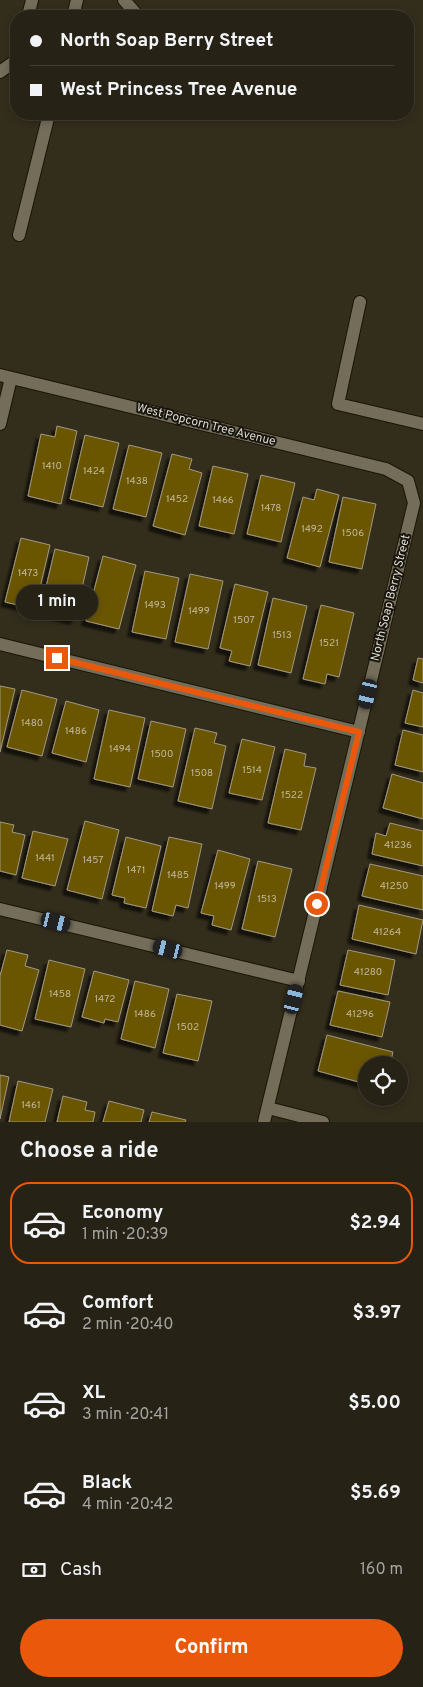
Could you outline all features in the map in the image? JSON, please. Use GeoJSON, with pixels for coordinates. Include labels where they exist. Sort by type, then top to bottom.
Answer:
{"type":"FeatureCollection","features":[{"type":"Feature","properties":{"kind":"street"},"geometry":{"type":"LineString","coordinates":[[124,0],[133,10]]}},
{"type":"Feature","properties":{"kind":"street"},"geometry":{"type":"LineString","coordinates":[[19,235],[48,120]]}},
{"type":"Feature","properties":{"kind":"street"},"geometry":{"type":"LineString","coordinates":[[360,302],[338,404],[423,424]]}},
{"type":"Feature","properties":{"kind":"street"},"geometry":{"type":"LineString","coordinates":[[0,424],[6,376]]}},
{"type":"Feature","properties":{"kind":"street","name":"West Popcorn Tree Avenue"},"geometry":{"type":"LineString","coordinates":[[6,376],[386,469],[408,482]]}},
{"type":"Feature","properties":{"kind":"street","name":"North Soap Berry Street"},"geometry":{"type":"LineString","coordinates":[[264,1122],[414,503],[408,482]]}},
{"type":"Feature","properties":{"kind":"street"},"geometry":{"type":"LineString","coordinates":[[0,644],[359,732]]}},
{"type":"Feature","properties":{"kind":"street"},"geometry":{"type":"LineString","coordinates":[[0,909],[298,981]]}},
{"type":"Feature","properties":{"kind":"street"},"geometry":{"type":"LineString","coordinates":[[268,1108],[323,1122]]}},
{"type":"Feature","properties":{"kind":"building"},"geometry":{"type":"Polygon","coordinates":[[[57,426],[77,431],[61,504],[28,496],[41,434],[55,437],[57,426]]]}},
{"type":"Feature","properties":{"kind":"building"},"geometry":{"type":"Polygon","coordinates":[[[85,435],[119,443],[103,507],[70,499],[85,435]]]}},
{"type":"Feature","properties":{"kind":"building"},"geometry":{"type":"Polygon","coordinates":[[[129,445],[162,453],[146,517],[113,509],[129,445]]]}},
{"type":"Feature","properties":{"kind":"building"},"geometry":{"type":"Polygon","coordinates":[[[172,454],[192,459],[189,469],[202,473],[185,535],[153,526],[172,454]]]}},
{"type":"Feature","properties":{"kind":"building"},"geometry":{"type":"Polygon","coordinates":[[[213,466],[248,474],[234,534],[199,526],[213,466]]]}},
{"type":"Feature","properties":{"kind":"building"},"geometry":{"type":"Polygon","coordinates":[[[261,475],[295,483],[281,542],[247,534],[261,475]]]}},
{"type":"Feature","properties":{"kind":"building"},"geometry":{"type":"Polygon","coordinates":[[[317,489],[339,495],[320,567],[287,558],[303,497],[314,500],[317,489]]]}},
{"type":"Feature","properties":{"kind":"building"},"geometry":{"type":"Polygon","coordinates":[[[343,497],[376,504],[362,569],[329,562],[343,497]]]}},
{"type":"Feature","properties":{"kind":"building"},"geometry":{"type":"Polygon","coordinates":[[[21,538],[50,545],[35,609],[5,602],[21,538]]]}},
{"type":"Feature","properties":{"kind":"building"},"geometry":{"type":"Polygon","coordinates":[[[55,549],[89,557],[75,620],[53,615],[54,612],[41,608],[55,549]]]}},
{"type":"Feature","properties":{"kind":"building"},"geometry":{"type":"Polygon","coordinates":[[[103,556],[136,565],[119,629],[86,621],[103,556]]]}},
{"type":"Feature","properties":{"kind":"building"},"geometry":{"type":"Polygon","coordinates":[[[145,571],[179,578],[166,639],[132,632],[145,571]]]}},
{"type":"Feature","properties":{"kind":"building"},"geometry":{"type":"Polygon","coordinates":[[[190,574],[223,581],[208,649],[175,642],[190,574]]]}},
{"type":"Feature","properties":{"kind":"building"},"geometry":{"type":"Polygon","coordinates":[[[235,584],[268,592],[250,666],[229,661],[232,651],[220,648],[235,584]]]}},
{"type":"Feature","properties":{"kind":"building"},"geometry":{"type":"Polygon","coordinates":[[[273,598],[307,606],[291,673],[258,665],[273,598]]]}},
{"type":"Feature","properties":{"kind":"building"},"geometry":{"type":"Polygon","coordinates":[[[321,605],[354,613],[339,677],[327,674],[325,684],[303,679],[321,605]]]}},
{"type":"Feature","properties":{"kind":"building"},"geometry":{"type":"Polygon","coordinates":[[[418,658],[423,659],[423,683],[413,680],[418,658]]]}},
{"type":"Feature","properties":{"kind":"building"},"geometry":{"type":"Polygon","coordinates":[[[0,686],[15,689],[0,752],[0,686]]]}},
{"type":"Feature","properties":{"kind":"building"},"geometry":{"type":"Polygon","coordinates":[[[22,690],[57,699],[42,756],[7,747],[22,690]]]}},
{"type":"Feature","properties":{"kind":"building"},"geometry":{"type":"Polygon","coordinates":[[[413,690],[423,693],[423,727],[405,723],[413,690]]]}},
{"type":"Feature","properties":{"kind":"building"},"geometry":{"type":"Polygon","coordinates":[[[66,701],[99,710],[86,762],[52,753],[66,701]]]}},
{"type":"Feature","properties":{"kind":"building"},"geometry":{"type":"Polygon","coordinates":[[[109,710],[145,718],[130,787],[94,779],[109,710]]]}},
{"type":"Feature","properties":{"kind":"building"},"geometry":{"type":"Polygon","coordinates":[[[151,721],[186,729],[173,787],[138,779],[151,721]]]}},
{"type":"Feature","properties":{"kind":"building"},"geometry":{"type":"Polygon","coordinates":[[[195,728],[217,733],[214,743],[226,746],[212,809],[178,801],[195,728]]]}},
{"type":"Feature","properties":{"kind":"building"},"geometry":{"type":"Polygon","coordinates":[[[403,730],[423,735],[423,772],[395,765],[403,730]]]}},
{"type":"Feature","properties":{"kind":"building"},"geometry":{"type":"Polygon","coordinates":[[[242,739],[275,747],[262,800],[229,793],[242,739]]]}},
{"type":"Feature","properties":{"kind":"building"},"geometry":{"type":"Polygon","coordinates":[[[285,749],[306,754],[304,766],[316,768],[301,830],[268,823],[285,749]]]}},
{"type":"Feature","properties":{"kind":"building"},"geometry":{"type":"Polygon","coordinates":[[[392,774],[423,783],[423,819],[383,808],[392,774]]]}},
{"type":"Feature","properties":{"kind":"building"},"geometry":{"type":"Polygon","coordinates":[[[85,821],[119,830],[102,899],[67,890],[85,821]]]}},
{"type":"Feature","properties":{"kind":"building"},"geometry":{"type":"Polygon","coordinates":[[[0,822],[14,825],[12,832],[25,835],[16,875],[0,871],[0,822]]]}},
{"type":"Feature","properties":{"kind":"building"},"geometry":{"type":"Polygon","coordinates":[[[390,823],[423,831],[423,866],[372,854],[376,833],[386,836],[390,823]]]}},
{"type":"Feature","properties":{"kind":"building"},"geometry":{"type":"Polygon","coordinates":[[[33,831],[68,839],[55,886],[22,878],[33,831]]]}},
{"type":"Feature","properties":{"kind":"building"},"geometry":{"type":"Polygon","coordinates":[[[126,837],[161,846],[146,908],[124,903],[125,898],[112,895],[126,837]]]}},
{"type":"Feature","properties":{"kind":"building"},"geometry":{"type":"Polygon","coordinates":[[[169,837],[202,844],[188,908],[176,905],[173,916],[152,911],[169,837]]]}},
{"type":"Feature","properties":{"kind":"building"},"geometry":{"type":"Polygon","coordinates":[[[218,850],[250,859],[231,930],[212,925],[214,916],[201,913],[218,850]]]}},
{"type":"Feature","properties":{"kind":"building"},"geometry":{"type":"Polygon","coordinates":[[[258,861],[292,869],[275,937],[242,929],[258,861]]]}},
{"type":"Feature","properties":{"kind":"building"},"geometry":{"type":"Polygon","coordinates":[[[370,864],[423,876],[423,910],[362,896],[370,864]]]}},
{"type":"Feature","properties":{"kind":"building"},"geometry":{"type":"Polygon","coordinates":[[[359,905],[423,920],[416,954],[352,939],[359,905]]]}},
{"type":"Feature","properties":{"kind":"building"},"geometry":{"type":"Polygon","coordinates":[[[7,950],[28,955],[25,966],[39,970],[22,1031],[0,1025],[0,976],[7,950]]]}},
{"type":"Feature","properties":{"kind":"building"},"geometry":{"type":"Polygon","coordinates":[[[348,950],[395,960],[388,995],[340,985],[348,950]]]}},
{"type":"Feature","properties":{"kind":"building"},"geometry":{"type":"Polygon","coordinates":[[[49,960],[85,969],[71,1027],[35,1019],[49,960]]]}},
{"type":"Feature","properties":{"kind":"building"},"geometry":{"type":"Polygon","coordinates":[[[94,971],[129,980],[118,1022],[105,1019],[104,1023],[82,1017],[94,971]]]}},
{"type":"Feature","properties":{"kind":"building"},"geometry":{"type":"Polygon","coordinates":[[[135,981],[169,989],[155,1048],[121,1039],[135,981]]]}},
{"type":"Feature","properties":{"kind":"building"},"geometry":{"type":"Polygon","coordinates":[[[338,991],[390,1002],[382,1037],[330,1025],[338,991]]]}},
{"type":"Feature","properties":{"kind":"building"},"geometry":{"type":"Polygon","coordinates":[[[177,994],[212,1001],[198,1061],[163,1053],[177,994]]]}},
{"type":"Feature","properties":{"kind":"building"},"geometry":{"type":"Polygon","coordinates":[[[327,1035],[393,1052],[392,1056],[358,1056],[358,1082],[318,1071],[327,1035]]]}},
{"type":"Feature","properties":{"kind":"building"},"geometry":{"type":"Polygon","coordinates":[[[0,1075],[9,1077],[0,1119],[0,1075]]]}},
{"type":"Feature","properties":{"kind":"building"},"geometry":{"type":"Polygon","coordinates":[[[18,1081],[53,1089],[45,1122],[9,1122],[18,1081]]]}},
{"type":"Feature","properties":{"kind":"building"},"geometry":{"type":"Polygon","coordinates":[[[63,1096],[87,1102],[85,1110],[95,1112],[93,1122],[57,1122],[63,1096]]]}},
{"type":"Feature","properties":{"kind":"building"},"geometry":{"type":"Polygon","coordinates":[[[109,1101],[144,1110],[141,1122],[103,1122],[109,1101]]]}},
{"type":"Feature","properties":{"kind":"building"},"geometry":{"type":"Polygon","coordinates":[[[152,1112],[186,1120],[185,1122],[149,1122],[152,1112]]]}},
{"type":"Feature","properties":{"kind":"route"},"geometry":{"type":"LineString","coordinates":[[57,658],[359,732],[317,904]]}}]}
